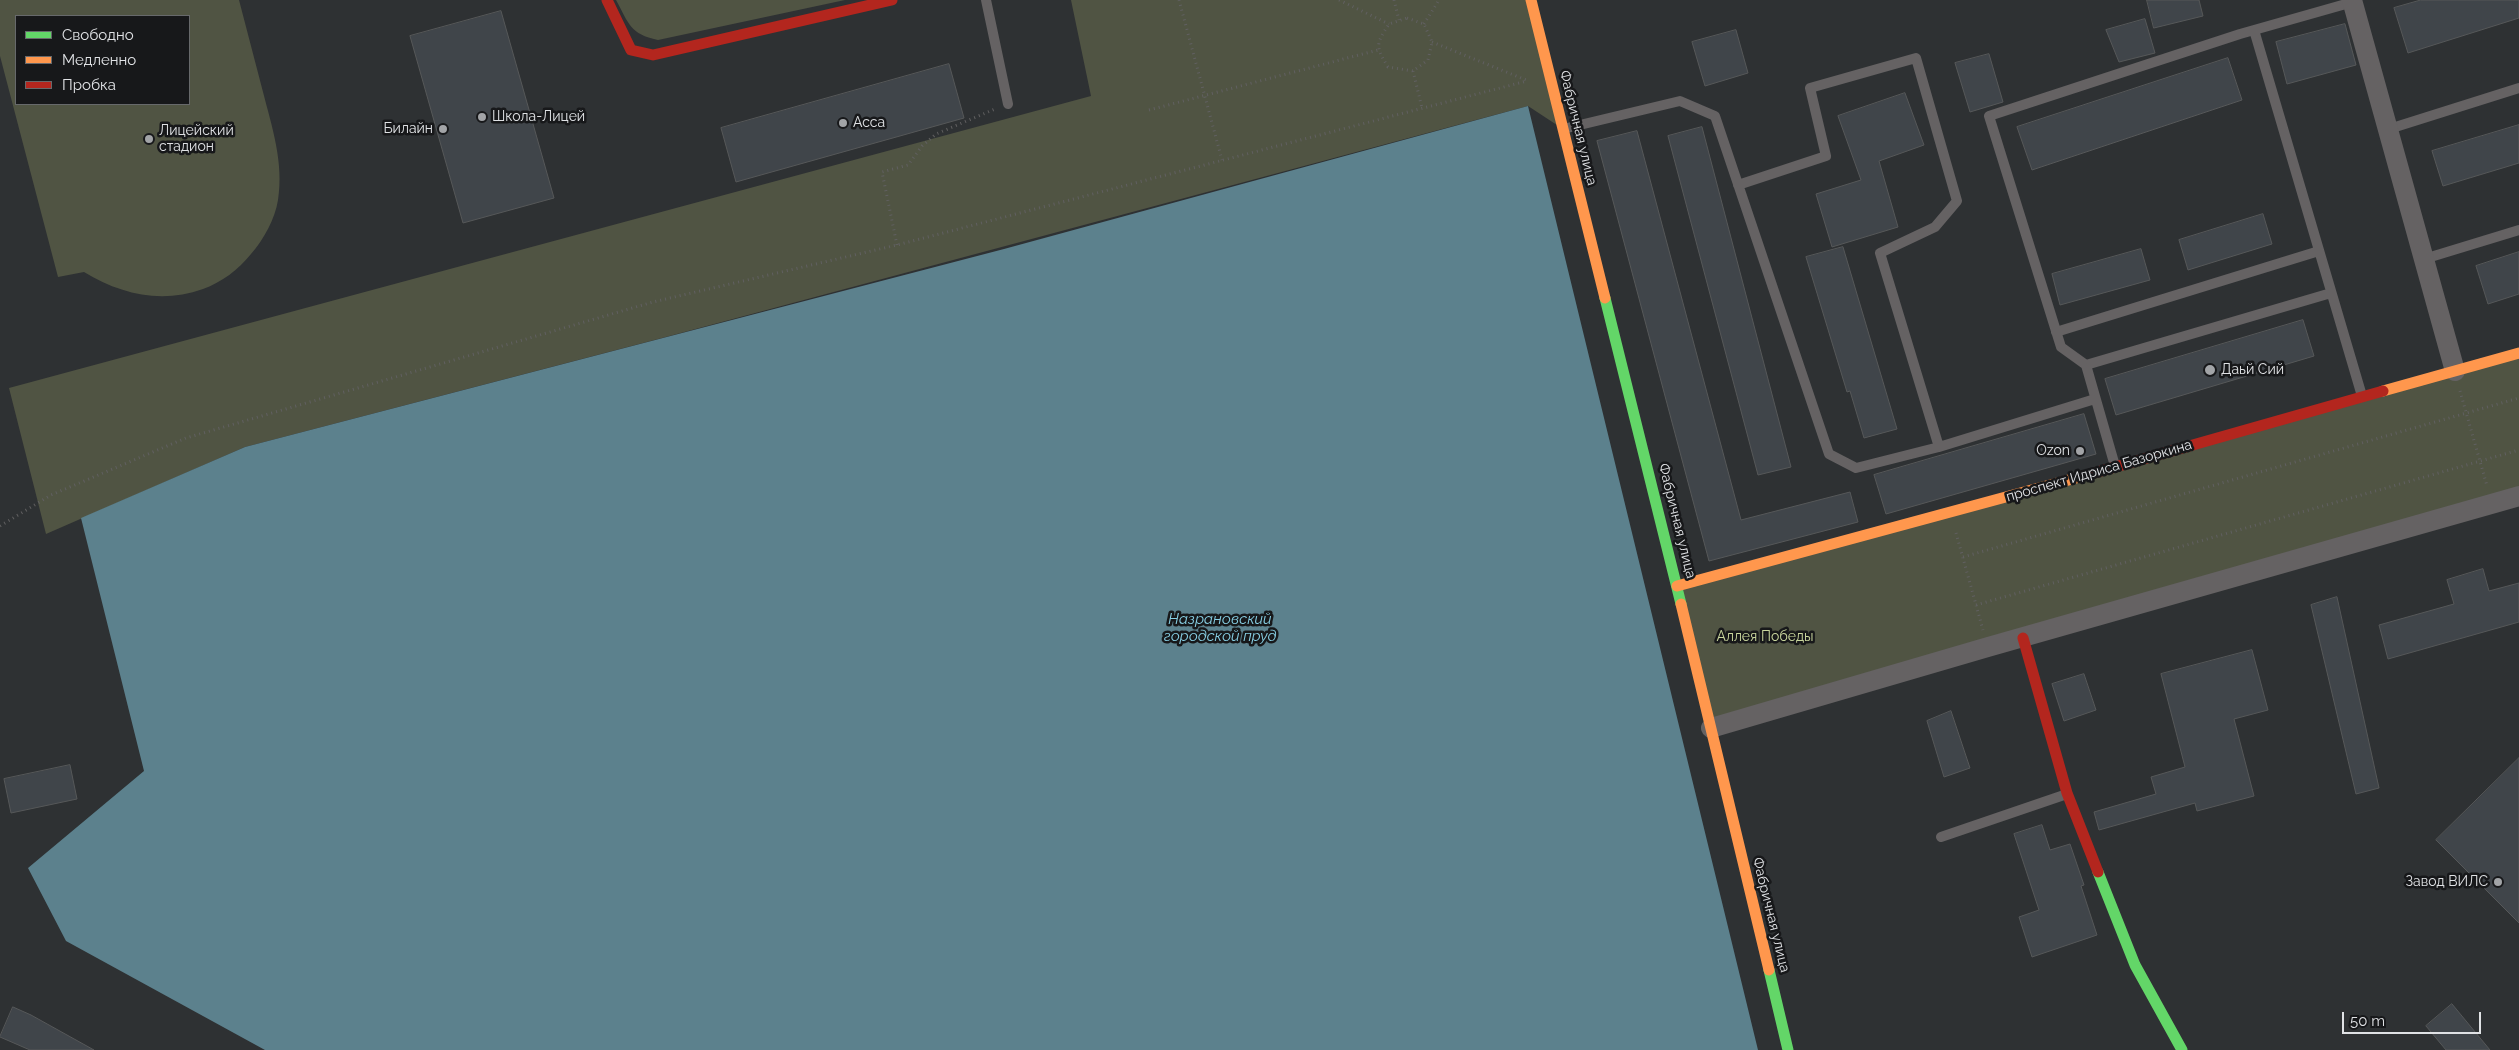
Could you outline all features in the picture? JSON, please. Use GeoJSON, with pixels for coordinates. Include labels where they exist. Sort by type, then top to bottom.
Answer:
{"type":"FeatureCollection","features":[{"type":"Feature","properties":{"kind":"street"},"geometry":{"type":"LineString","coordinates":[[608,0],[631,50],[653,55],[892,0]]}},
{"type":"Feature","properties":{"kind":"street","name":"Фабричная улица"},"geometry":{"type":"LineString","coordinates":[[1531,0],[1550,82],[1678,586],[1788,1050]]}},
{"type":"Feature","properties":{"kind":"street"},"geometry":{"type":"LineString","coordinates":[[2353,1],[2455,371]]}},
{"type":"Feature","properties":{"kind":"street","name":"проспект Идриса Базоркина"},"geometry":{"type":"LineString","coordinates":[[1678,586],[1950,513],[2519,353]]}},
{"type":"Feature","properties":{"kind":"street"},"geometry":{"type":"LineString","coordinates":[[1711,728],[2519,496]]}},
{"type":"Feature","properties":{"kind":"street"},"geometry":{"type":"LineString","coordinates":[[2023,638],[2068,793],[2135,965],[2182,1050]]}},
{"type":"Feature","properties":{"kind":"lane"},"geometry":{"type":"LineString","coordinates":[[986,0],[1008,104]]}},
{"type":"Feature","properties":{"kind":"lane"},"geometry":{"type":"LineString","coordinates":[[2115,467],[2086,364],[2061,347],[1989,116],[2254,30],[2353,1]]}},
{"type":"Feature","properties":{"kind":"lane"},"geometry":{"type":"LineString","coordinates":[[2254,30],[2363,397]]}},
{"type":"Feature","properties":{"kind":"lane"},"geometry":{"type":"LineString","coordinates":[[1738,185],[1826,156],[1810,88],[1916,58],[1957,200],[1935,227],[1880,253],[1939,447]]}},
{"type":"Feature","properties":{"kind":"lane"},"geometry":{"type":"LineString","coordinates":[[2389,129],[2519,88]]}},
{"type":"Feature","properties":{"kind":"lane"},"geometry":{"type":"LineString","coordinates":[[1563,129],[1680,101],[1715,116],[1829,454],[1856,468],[1939,447],[2095,399]]}},
{"type":"Feature","properties":{"kind":"lane"},"geometry":{"type":"LineString","coordinates":[[2424,259],[2519,230]]}},
{"type":"Feature","properties":{"kind":"lane"},"geometry":{"type":"LineString","coordinates":[[2056,332],[2320,251]]}},
{"type":"Feature","properties":{"kind":"lane"},"geometry":{"type":"LineString","coordinates":[[2086,364],[2332,293]]}},
{"type":"Feature","properties":{"kind":"lane"},"geometry":{"type":"LineString","coordinates":[[1940,837],[2068,793]]}},
{"type":"Feature","properties":{"kind":"path"},"geometry":{"type":"LineString","coordinates":[[1179,0],[1222,160]]}},
{"type":"Feature","properties":{"kind":"path"},"geometry":{"type":"LineString","coordinates":[[1339,0],[1389,24]]}},
{"type":"Feature","properties":{"kind":"path"},"geometry":{"type":"LineString","coordinates":[[1394,0],[1399,20]]}},
{"type":"Feature","properties":{"kind":"path"},"geometry":{"type":"LineString","coordinates":[[1424,24],[1439,0]]}},
{"type":"Feature","properties":{"kind":"path"},"geometry":{"type":"LineString","coordinates":[[1407,18],[1424,24],[1432,42],[1428,60],[1413,71],[1388,67],[1378,50],[1379,39],[1389,24],[1399,20],[1407,18]]}},
{"type":"Feature","properties":{"kind":"path"},"geometry":{"type":"LineString","coordinates":[[1432,42],[1527,80],[1550,82]]}},
{"type":"Feature","properties":{"kind":"path"},"geometry":{"type":"LineString","coordinates":[[1149,110],[1378,50]]}},
{"type":"Feature","properties":{"kind":"path"},"geometry":{"type":"LineString","coordinates":[[1413,71],[1422,108]]}},
{"type":"Feature","properties":{"kind":"path"},"geometry":{"type":"LineString","coordinates":[[0,526],[51,495],[186,438],[653,302],[898,245],[1527,80]]}},
{"type":"Feature","properties":{"kind":"path"},"geometry":{"type":"LineString","coordinates":[[898,245],[882,172],[908,165],[922,146],[936,134],[1008,104]]}},
{"type":"Feature","properties":{"kind":"path"},"geometry":{"type":"LineString","coordinates":[[2455,371],[2492,504]]}},
{"type":"Feature","properties":{"kind":"path"},"geometry":{"type":"LineString","coordinates":[[1963,557],[2519,398]]}},
{"type":"Feature","properties":{"kind":"path"},"geometry":{"type":"LineString","coordinates":[[1976,605],[2519,450]]}},
{"type":"Feature","properties":{"kind":"path"},"geometry":{"type":"LineString","coordinates":[[1950,513],[1988,647]]}},
{"type":"Feature","properties":{"kind":"green space"},"geometry":{"type":"Polygon","coordinates":[[[0,0],[239,0],[273,132],[279,172],[278,200],[274,214],[256,248],[235,270],[217,283],[203,289],[172,296],[156,296],[126,291],[98,280],[84,272],[58,277],[0,56],[0,0]]]}},
{"type":"Feature","properties":{"kind":"green space"},"geometry":{"type":"Polygon","coordinates":[[[616,0],[845,0],[658,40],[641,35],[631,27],[616,0]]]}},
{"type":"Feature","properties":{"kind":"green space"},"geometry":{"type":"Polygon","coordinates":[[[1071,0],[1531,0],[1563,129],[1528,106],[662,338],[245,447],[46,534],[9,388],[1091,96],[1071,0]]]}},
{"type":"Feature","properties":{"kind":"green space","name":"Аллея Победы"},"geometry":{"type":"Polygon","coordinates":[[[2519,353],[2519,496],[1711,728],[1677,586],[2519,353]]]}},
{"type":"Feature","properties":{"kind":"water","name":"Назрановский городской пруд"},"geometry":{"type":"Polygon","coordinates":[[[1528,106],[1758,1050],[265,1050],[66,941],[28,868],[144,771],[81,518],[245,447],[1004,249],[1528,106]]]}},
{"type":"Feature","properties":{"kind":"building"},"geometry":{"type":"Polygon","coordinates":[[[2147,0],[2199,0],[2203,16],[2154,28],[2147,0]]]}},
{"type":"Feature","properties":{"kind":"building"},"geometry":{"type":"Polygon","coordinates":[[[2421,0],[2519,0],[2519,18],[2408,53],[2394,8],[2421,0]]]}},
{"type":"Feature","properties":{"kind":"building","name":"Школа-Лицей"},"geometry":{"type":"Polygon","coordinates":[[[501,11],[554,198],[463,223],[410,36],[501,11]]]}},
{"type":"Feature","properties":{"kind":"building"},"geometry":{"type":"Polygon","coordinates":[[[2145,19],[2155,53],[2119,62],[2106,30],[2145,19]]]}},
{"type":"Feature","properties":{"kind":"building"},"geometry":{"type":"Polygon","coordinates":[[[2345,24],[2356,65],[2287,84],[2276,42],[2345,24]]]}},
{"type":"Feature","properties":{"kind":"building"},"geometry":{"type":"Polygon","coordinates":[[[1736,30],[1748,73],[1705,86],[1692,42],[1736,30]]]}},
{"type":"Feature","properties":{"kind":"building"},"geometry":{"type":"Polygon","coordinates":[[[1989,54],[2003,102],[1970,112],[1955,63],[1989,54]]]}},
{"type":"Feature","properties":{"kind":"building"},"geometry":{"type":"Polygon","coordinates":[[[2228,58],[2242,100],[2032,170],[2017,127],[2228,58]]]}},
{"type":"Feature","properties":{"kind":"building","name":"Асса"},"geometry":{"type":"Polygon","coordinates":[[[949,64],[964,118],[736,182],[721,128],[949,64]]]}},
{"type":"Feature","properties":{"kind":"building"},"geometry":{"type":"Polygon","coordinates":[[[1905,93],[1924,145],[1879,161],[1898,227],[1832,247],[1816,194],[1861,180],[1838,116],[1905,93]]]}},
{"type":"Feature","properties":{"kind":"building"},"geometry":{"type":"Polygon","coordinates":[[[2519,125],[2519,163],[2443,186],[2432,151],[2519,125]]]}},
{"type":"Feature","properties":{"kind":"building"},"geometry":{"type":"Polygon","coordinates":[[[1702,127],[1791,467],[1758,475],[1668,136],[1702,127]]]}},
{"type":"Feature","properties":{"kind":"building"},"geometry":{"type":"Polygon","coordinates":[[[1637,131],[1741,520],[1850,492],[1858,522],[1709,561],[1597,141],[1637,131]]]}},
{"type":"Feature","properties":{"kind":"building"},"geometry":{"type":"Polygon","coordinates":[[[2263,214],[2272,244],[2188,270],[2179,240],[2263,214]]]}},
{"type":"Feature","properties":{"kind":"building"},"geometry":{"type":"Polygon","coordinates":[[[1843,247],[1897,429],[1864,438],[1850,391],[1847,392],[1806,257],[1843,247]]]}},
{"type":"Feature","properties":{"kind":"building"},"geometry":{"type":"Polygon","coordinates":[[[2141,249],[2150,280],[2060,305],[2052,274],[2141,249]]]}},
{"type":"Feature","properties":{"kind":"building"},"geometry":{"type":"Polygon","coordinates":[[[2519,252],[2519,294],[2488,304],[2476,266],[2519,252]]]}},
{"type":"Feature","properties":{"kind":"building"},"geometry":{"type":"Polygon","coordinates":[[[2303,320],[2314,356],[2116,415],[2105,379],[2303,320]]]}},
{"type":"Feature","properties":{"kind":"building"},"geometry":{"type":"Polygon","coordinates":[[[2084,414],[2096,454],[1886,514],[1874,475],[2084,414]]]}},
{"type":"Feature","properties":{"kind":"building"},"geometry":{"type":"Polygon","coordinates":[[[2483,569],[2489,591],[2519,583],[2519,622],[2388,659],[2379,625],[2454,604],[2447,580],[2483,569]]]}},
{"type":"Feature","properties":{"kind":"building"},"geometry":{"type":"Polygon","coordinates":[[[2337,597],[2379,788],[2356,794],[2311,605],[2337,597]]]}},
{"type":"Feature","properties":{"kind":"building"},"geometry":{"type":"Polygon","coordinates":[[[2252,650],[2268,710],[2234,719],[2254,796],[2197,811],[2195,803],[2099,830],[2094,812],[2156,794],[2151,777],[2185,767],[2161,674],[2252,650]]]}},
{"type":"Feature","properties":{"kind":"building"},"geometry":{"type":"Polygon","coordinates":[[[2084,674],[2096,710],[2064,721],[2052,684],[2084,674]]]}},
{"type":"Feature","properties":{"kind":"building"},"geometry":{"type":"Polygon","coordinates":[[[1951,711],[1970,768],[1944,777],[1927,721],[1951,711]]]}},
{"type":"Feature","properties":{"kind":"building","name":"Завод ВИЛС"},"geometry":{"type":"Polygon","coordinates":[[[2519,758],[2519,923],[2436,840],[2519,758]]]}},
{"type":"Feature","properties":{"kind":"building"},"geometry":{"type":"Polygon","coordinates":[[[70,765],[77,799],[11,813],[4,779],[70,765]]]}},
{"type":"Feature","properties":{"kind":"building"},"geometry":{"type":"Polygon","coordinates":[[[2042,825],[2050,850],[2070,844],[2084,885],[2081,886],[2097,935],[2032,957],[2019,917],[2039,910],[2014,834],[2042,825]]]}},
{"type":"Feature","properties":{"kind":"building"},"geometry":{"type":"Polygon","coordinates":[[[2452,1004],[2490,1050],[2446,1050],[2426,1026],[2452,1004]]]}},
{"type":"Feature","properties":{"kind":"building"},"geometry":{"type":"Polygon","coordinates":[[[13,1007],[94,1050],[30,1050],[0,1037],[13,1007]]]}},
{"type":"Feature","properties":{"kind":"traffic: fast"},"geometry":{"type":"LineString","coordinates":[[1605,298],[1681,604]]}},
{"type":"Feature","properties":{"kind":"traffic: fast"},"geometry":{"type":"LineString","coordinates":[[2098,872],[2135,965],[2182,1050]]}},
{"type":"Feature","properties":{"kind":"traffic: fast"},"geometry":{"type":"LineString","coordinates":[[1769,970],[1788,1050]]}},
{"type":"Feature","properties":{"kind":"traffic: slow"},"geometry":{"type":"LineString","coordinates":[[1531,0],[1605,298]]}},
{"type":"Feature","properties":{"kind":"traffic: slow"},"geometry":{"type":"LineString","coordinates":[[2383,391],[2519,353]]}},
{"type":"Feature","properties":{"kind":"traffic: slow"},"geometry":{"type":"LineString","coordinates":[[1677,586],[2087,475]]}},
{"type":"Feature","properties":{"kind":"traffic: slow"},"geometry":{"type":"LineString","coordinates":[[1681,604],[1769,970]]}},
{"type":"Feature","properties":{"kind":"traffic: jam"},"geometry":{"type":"LineString","coordinates":[[607,0],[631,50],[653,55],[892,0]]}},
{"type":"Feature","properties":{"kind":"traffic: jam"},"geometry":{"type":"LineString","coordinates":[[2087,475],[2383,391]]}},
{"type":"Feature","properties":{"kind":"traffic: jam"},"geometry":{"type":"LineString","coordinates":[[2023,638],[2067,793],[2098,872]]}},
{"type":"Feature","properties":{"kind":"place","name":"Школа-Лицей"},"geometry":{"type":"Point","coordinates":[482,117]}},
{"type":"Feature","properties":{"kind":"place","name":"Асса"},"geometry":{"type":"Point","coordinates":[843,123]}},
{"type":"Feature","properties":{"kind":"place","name":"Билайн"},"geometry":{"type":"Point","coordinates":[443,129]}},
{"type":"Feature","properties":{"kind":"place","name":"Лицейский стадион"},"geometry":{"type":"Point","coordinates":[149,139]}},
{"type":"Feature","properties":{"kind":"place","name":"Даьй Сий"},"geometry":{"type":"Point","coordinates":[2210,370]}},
{"type":"Feature","properties":{"kind":"place","name":"Ozon"},"geometry":{"type":"Point","coordinates":[2080,451]}},
{"type":"Feature","properties":{"kind":"place","name":"Завод ВИЛС"},"geometry":{"type":"Point","coordinates":[2498,882]}}]}
